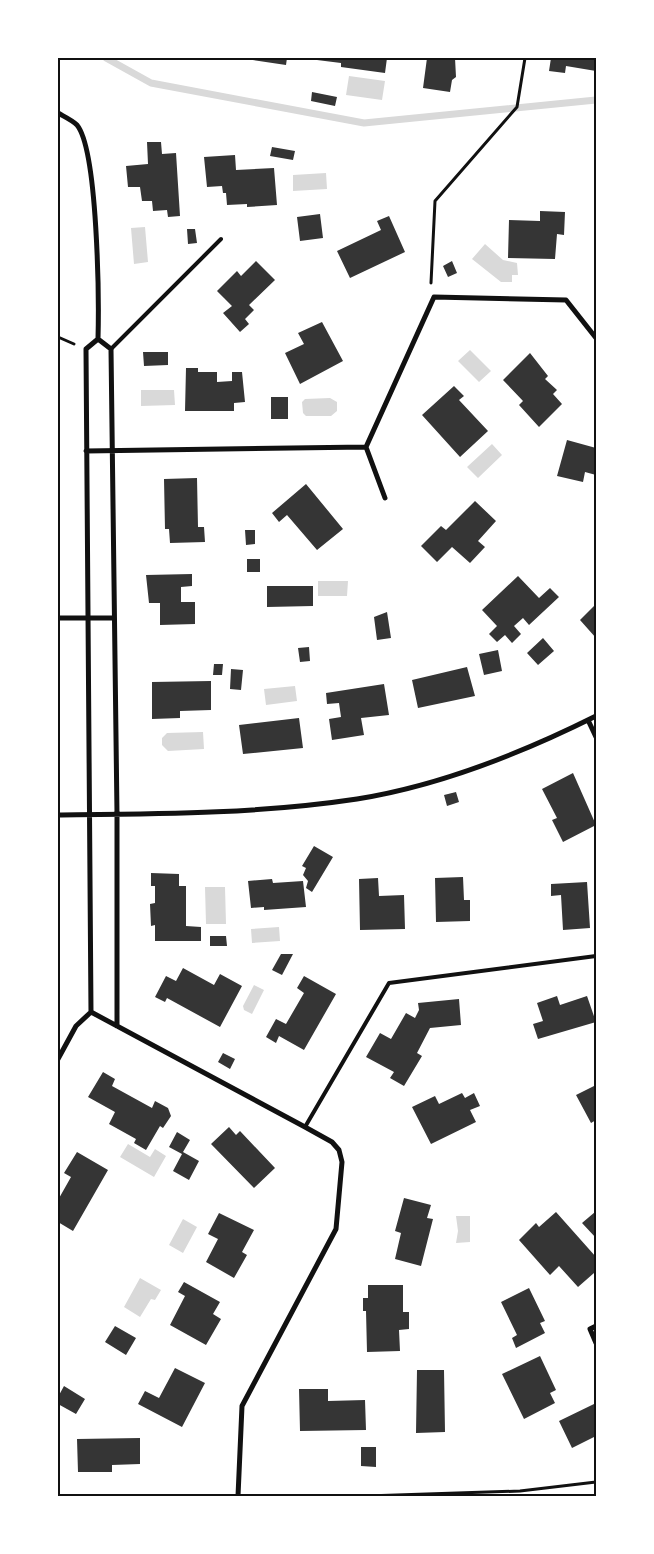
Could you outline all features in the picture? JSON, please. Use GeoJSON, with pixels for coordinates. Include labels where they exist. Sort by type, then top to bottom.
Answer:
{"type":"FeatureCollection","features":[{"type":"Feature","properties":{"kind":"street"},"geometry":{"type":"LineString","coordinates":[[58,113],[76,124],[87,145],[99,276],[98,339],[86,349],[91,1012],[76,1026],[58,1059]]}},
{"type":"Feature","properties":{"kind":"street"},"geometry":{"type":"LineString","coordinates":[[386,498],[366,447],[434,297],[566,300],[596,338]]}},
{"type":"Feature","properties":{"kind":"street"},"geometry":{"type":"LineString","coordinates":[[98,339],[111,349],[117,814],[117,1026]]}},
{"type":"Feature","properties":{"kind":"street"},"geometry":{"type":"LineString","coordinates":[[86,451],[366,447]]}},
{"type":"Feature","properties":{"kind":"street"},"geometry":{"type":"LineString","coordinates":[[58,618],[114,618]]}},
{"type":"Feature","properties":{"kind":"street"},"geometry":{"type":"LineString","coordinates":[[58,815],[216,812],[358,798],[464,771],[553,737],[596,716]]}},
{"type":"Feature","properties":{"kind":"street"},"geometry":{"type":"LineString","coordinates":[[588,720],[596,736]]}},
{"type":"Feature","properties":{"kind":"street"},"geometry":{"type":"LineString","coordinates":[[91,1012],[332,1142],[339,1150],[342,1162],[336,1229],[242,1406],[238,1496]]}},
{"type":"Feature","properties":{"kind":"street"},"geometry":{"type":"LineString","coordinates":[[596,1326],[590,1329],[596,1343]]}},
{"type":"Feature","properties":{"kind":"lane"},"geometry":{"type":"LineString","coordinates":[[111,349],[221,239]]}},
{"type":"Feature","properties":{"kind":"lane"},"geometry":{"type":"LineString","coordinates":[[305,1127],[389,983],[596,956]]}},
{"type":"Feature","properties":{"kind":"path"},"geometry":{"type":"LineString","coordinates":[[434,297],[431,286],[435,201],[516,107],[525,58]]}},
{"type":"Feature","properties":{"kind":"path"},"geometry":{"type":"LineString","coordinates":[[366,1496],[520,1491],[596,1482]]}},
{"type":"Feature","properties":{"kind":"path"},"geometry":{"type":"LineString","coordinates":[[520,1491],[523,1496]]}},
{"type":"Feature","properties":{"kind":"shaded area"},"geometry":{"type":"Polygon","coordinates":[[[349,76],[385,81],[382,100],[346,95],[349,76]]]}},
{"type":"Feature","properties":{"kind":"shaded area"},"geometry":{"type":"Polygon","coordinates":[[[326,173],[327,189],[293,191],[293,175],[326,173]]]}},
{"type":"Feature","properties":{"kind":"shaded area"},"geometry":{"type":"Polygon","coordinates":[[[145,227],[148,262],[134,264],[131,228],[145,227]]]}},
{"type":"Feature","properties":{"kind":"shaded area"},"geometry":{"type":"Polygon","coordinates":[[[485,244],[503,260],[517,263],[518,275],[512,275],[512,282],[501,282],[472,259],[485,244]]]}},
{"type":"Feature","properties":{"kind":"shaded area"},"geometry":{"type":"Polygon","coordinates":[[[470,350],[491,371],[479,382],[458,361],[470,350]]]}},
{"type":"Feature","properties":{"kind":"shaded area"},"geometry":{"type":"Polygon","coordinates":[[[141,390],[174,390],[175,405],[141,406],[141,390]]]}},
{"type":"Feature","properties":{"kind":"shaded area"},"geometry":{"type":"Polygon","coordinates":[[[330,398],[337,402],[337,411],[331,416],[306,416],[303,413],[302,402],[305,399],[330,398]]]}},
{"type":"Feature","properties":{"kind":"shaded area"},"geometry":{"type":"Polygon","coordinates":[[[492,444],[502,455],[478,478],[467,467],[492,444]]]}},
{"type":"Feature","properties":{"kind":"shaded area"},"geometry":{"type":"Polygon","coordinates":[[[318,581],[348,581],[347,596],[318,596],[318,581]]]}},
{"type":"Feature","properties":{"kind":"shaded area"},"geometry":{"type":"Polygon","coordinates":[[[295,686],[297,701],[266,705],[264,689],[295,686]]]}},
{"type":"Feature","properties":{"kind":"shaded area"},"geometry":{"type":"Polygon","coordinates":[[[203,732],[204,749],[168,751],[162,745],[162,738],[167,733],[203,732]]]}},
{"type":"Feature","properties":{"kind":"shaded area"},"geometry":{"type":"Polygon","coordinates":[[[205,887],[225,887],[226,924],[206,924],[205,887]]]}},
{"type":"Feature","properties":{"kind":"shaded area"},"geometry":{"type":"Polygon","coordinates":[[[279,927],[280,941],[252,943],[251,929],[279,927]]]}},
{"type":"Feature","properties":{"kind":"shaded area"},"geometry":{"type":"Polygon","coordinates":[[[254,985],[264,990],[252,1014],[244,1010],[243,1006],[254,985]]]}},
{"type":"Feature","properties":{"kind":"shaded area"},"geometry":{"type":"Polygon","coordinates":[[[128,1144],[150,1157],[155,1149],[166,1156],[154,1177],[120,1157],[128,1144]]]}},
{"type":"Feature","properties":{"kind":"shaded area"},"geometry":{"type":"Polygon","coordinates":[[[456,1216],[470,1216],[470,1242],[456,1243],[458,1231],[456,1216]]]}},
{"type":"Feature","properties":{"kind":"shaded area"},"geometry":{"type":"Polygon","coordinates":[[[183,1219],[197,1227],[183,1253],[169,1245],[183,1219]]]}},
{"type":"Feature","properties":{"kind":"shaded area"},"geometry":{"type":"Polygon","coordinates":[[[140,1278],[161,1290],[155,1300],[151,1299],[140,1317],[124,1307],[140,1278]]]}},
{"type":"Feature","properties":{"kind":"building"},"geometry":{"type":"Polygon","coordinates":[[[240,58],[287,58],[286,65],[240,58]]]}},
{"type":"Feature","properties":{"kind":"building"},"geometry":{"type":"Polygon","coordinates":[[[317,58],[387,58],[385,73],[341,67],[341,63],[317,60],[317,58]]]}},
{"type":"Feature","properties":{"kind":"building"},"geometry":{"type":"Polygon","coordinates":[[[427,58],[455,58],[456,77],[452,80],[450,92],[423,88],[427,58]]]}},
{"type":"Feature","properties":{"kind":"building"},"geometry":{"type":"Polygon","coordinates":[[[551,58],[596,58],[596,71],[566,66],[565,73],[549,71],[551,58]]]}},
{"type":"Feature","properties":{"kind":"building"},"geometry":{"type":"Polygon","coordinates":[[[312,92],[337,97],[335,106],[311,101],[312,92]]]}},
{"type":"Feature","properties":{"kind":"building"},"geometry":{"type":"Polygon","coordinates":[[[147,142],[161,142],[162,154],[176,153],[180,216],[168,217],[167,210],[153,211],[152,201],[142,201],[140,187],[128,187],[126,166],[148,164],[147,142]]]}},
{"type":"Feature","properties":{"kind":"building"},"geometry":{"type":"Polygon","coordinates":[[[272,147],[295,151],[293,160],[270,156],[272,147]]]}},
{"type":"Feature","properties":{"kind":"building"},"geometry":{"type":"Polygon","coordinates":[[[235,155],[236,170],[274,168],[277,205],[247,207],[247,204],[227,205],[226,193],[223,193],[222,186],[207,187],[204,157],[235,155]]]}},
{"type":"Feature","properties":{"kind":"building"},"geometry":{"type":"Polygon","coordinates":[[[540,211],[565,212],[564,235],[557,234],[555,259],[508,258],[509,220],[540,221],[540,211]]]}},
{"type":"Feature","properties":{"kind":"building"},"geometry":{"type":"Polygon","coordinates":[[[320,214],[323,238],[300,241],[297,217],[320,214]]]}},
{"type":"Feature","properties":{"kind":"building"},"geometry":{"type":"Polygon","coordinates":[[[389,216],[405,252],[350,278],[337,251],[381,230],[377,221],[389,216]]]}},
{"type":"Feature","properties":{"kind":"building"},"geometry":{"type":"Polygon","coordinates":[[[187,229],[195,229],[197,243],[188,244],[187,229]]]}},
{"type":"Feature","properties":{"kind":"building"},"geometry":{"type":"Polygon","coordinates":[[[256,261],[275,280],[249,305],[254,310],[245,319],[249,324],[240,332],[223,313],[232,306],[217,291],[237,271],[241,276],[256,261]]]}},
{"type":"Feature","properties":{"kind":"building"},"geometry":{"type":"Polygon","coordinates":[[[452,261],[457,273],[448,277],[443,266],[452,261]]]}},
{"type":"Feature","properties":{"kind":"building"},"geometry":{"type":"Polygon","coordinates":[[[322,322],[343,361],[300,384],[285,353],[304,344],[298,333],[322,322]]]}},
{"type":"Feature","properties":{"kind":"building"},"geometry":{"type":"Polygon","coordinates":[[[143,352],[168,352],[168,365],[144,366],[143,352]]]}},
{"type":"Feature","properties":{"kind":"building"},"geometry":{"type":"Polygon","coordinates":[[[530,353],[548,376],[545,379],[557,390],[553,394],[562,404],[539,427],[519,405],[523,401],[503,380],[530,353]]]}},
{"type":"Feature","properties":{"kind":"building"},"geometry":{"type":"Polygon","coordinates":[[[186,368],[198,368],[198,372],[217,372],[217,382],[232,381],[232,372],[242,372],[245,402],[234,403],[234,411],[185,411],[186,368]]]}},
{"type":"Feature","properties":{"kind":"building"},"geometry":{"type":"Polygon","coordinates":[[[454,386],[464,396],[459,400],[488,431],[460,457],[422,415],[454,386]]]}},
{"type":"Feature","properties":{"kind":"building"},"geometry":{"type":"Polygon","coordinates":[[[271,397],[288,397],[288,419],[271,419],[271,397]]]}},
{"type":"Feature","properties":{"kind":"building"},"geometry":{"type":"Polygon","coordinates":[[[567,440],[596,448],[596,475],[585,472],[583,482],[557,476],[567,440]]]}},
{"type":"Feature","properties":{"kind":"building"},"geometry":{"type":"Polygon","coordinates":[[[197,478],[198,527],[204,527],[205,542],[170,543],[169,529],[165,529],[164,479],[197,478]]]}},
{"type":"Feature","properties":{"kind":"building"},"geometry":{"type":"Polygon","coordinates":[[[306,484],[343,529],[317,550],[287,515],[279,522],[272,513],[306,484]]]}},
{"type":"Feature","properties":{"kind":"building"},"geometry":{"type":"Polygon","coordinates":[[[475,501],[496,521],[478,541],[485,547],[470,563],[452,547],[437,562],[421,546],[441,526],[446,530],[475,501]]]}},
{"type":"Feature","properties":{"kind":"building"},"geometry":{"type":"Polygon","coordinates":[[[245,530],[255,530],[255,544],[246,545],[245,530]]]}},
{"type":"Feature","properties":{"kind":"building"},"geometry":{"type":"Polygon","coordinates":[[[247,559],[260,559],[260,572],[247,572],[247,559]]]}},
{"type":"Feature","properties":{"kind":"building"},"geometry":{"type":"Polygon","coordinates":[[[192,574],[192,586],[181,587],[181,602],[195,602],[195,624],[160,625],[160,603],[149,603],[146,575],[192,574]]]}},
{"type":"Feature","properties":{"kind":"building"},"geometry":{"type":"Polygon","coordinates":[[[518,576],[539,598],[550,588],[559,597],[529,625],[523,618],[514,626],[521,634],[512,643],[505,635],[497,642],[489,634],[497,626],[482,610],[518,576]]]}},
{"type":"Feature","properties":{"kind":"building"},"geometry":{"type":"Polygon","coordinates":[[[267,586],[313,586],[313,606],[267,607],[267,586]]]}},
{"type":"Feature","properties":{"kind":"building"},"geometry":{"type":"Polygon","coordinates":[[[596,604],[596,638],[580,620],[596,604]]]}},
{"type":"Feature","properties":{"kind":"building"},"geometry":{"type":"Polygon","coordinates":[[[387,612],[391,638],[377,640],[374,617],[387,612]]]}},
{"type":"Feature","properties":{"kind":"building"},"geometry":{"type":"Polygon","coordinates":[[[543,638],[554,651],[538,665],[527,653],[543,638]]]}},
{"type":"Feature","properties":{"kind":"building"},"geometry":{"type":"Polygon","coordinates":[[[309,647],[310,661],[300,662],[298,648],[309,647]]]}},
{"type":"Feature","properties":{"kind":"building"},"geometry":{"type":"Polygon","coordinates":[[[498,650],[502,671],[484,675],[479,654],[498,650]]]}},
{"type":"Feature","properties":{"kind":"building"},"geometry":{"type":"Polygon","coordinates":[[[214,664],[223,664],[222,675],[213,675],[214,664]]]}},
{"type":"Feature","properties":{"kind":"building"},"geometry":{"type":"Polygon","coordinates":[[[467,667],[475,696],[418,708],[412,680],[467,667]]]}},
{"type":"Feature","properties":{"kind":"building"},"geometry":{"type":"Polygon","coordinates":[[[231,669],[243,670],[241,690],[230,689],[231,669]]]}},
{"type":"Feature","properties":{"kind":"building"},"geometry":{"type":"Polygon","coordinates":[[[211,681],[211,710],[180,711],[180,718],[152,719],[152,682],[211,681]]]}},
{"type":"Feature","properties":{"kind":"building"},"geometry":{"type":"Polygon","coordinates":[[[384,684],[389,715],[361,718],[364,735],[332,740],[329,719],[341,717],[339,703],[327,704],[326,693],[384,684]]]}},
{"type":"Feature","properties":{"kind":"building"},"geometry":{"type":"Polygon","coordinates":[[[299,718],[303,748],[243,754],[239,725],[299,718]]]}},
{"type":"Feature","properties":{"kind":"building"},"geometry":{"type":"Polygon","coordinates":[[[573,773],[596,825],[563,842],[552,820],[557,818],[542,789],[573,773]]]}},
{"type":"Feature","properties":{"kind":"building"},"geometry":{"type":"Polygon","coordinates":[[[456,792],[459,802],[447,806],[444,795],[456,792]]]}},
{"type":"Feature","properties":{"kind":"building"},"geometry":{"type":"Polygon","coordinates":[[[314,846],[333,857],[312,892],[306,888],[308,881],[303,875],[306,868],[302,866],[314,846]]]}},
{"type":"Feature","properties":{"kind":"building"},"geometry":{"type":"Polygon","coordinates":[[[151,873],[179,874],[179,886],[186,886],[186,926],[201,927],[201,941],[155,941],[155,925],[151,926],[150,904],[155,903],[155,886],[151,886],[151,873]]]}},
{"type":"Feature","properties":{"kind":"building"},"geometry":{"type":"Polygon","coordinates":[[[463,877],[464,900],[470,900],[470,921],[436,922],[435,878],[463,877]]]}},
{"type":"Feature","properties":{"kind":"building"},"geometry":{"type":"Polygon","coordinates":[[[378,878],[379,896],[404,895],[405,929],[360,930],[359,879],[378,878]]]}},
{"type":"Feature","properties":{"kind":"building"},"geometry":{"type":"Polygon","coordinates":[[[272,879],[273,883],[303,881],[306,907],[264,910],[264,907],[251,908],[248,881],[272,879]]]}},
{"type":"Feature","properties":{"kind":"building"},"geometry":{"type":"Polygon","coordinates":[[[587,882],[590,928],[563,930],[561,895],[551,896],[551,884],[587,882]]]}},
{"type":"Feature","properties":{"kind":"building"},"geometry":{"type":"Polygon","coordinates":[[[210,936],[226,936],[227,946],[210,946],[210,936]]]}},
{"type":"Feature","properties":{"kind":"building"},"geometry":{"type":"Polygon","coordinates":[[[281,954],[293,954],[282,975],[272,970],[281,954]]]}},
{"type":"Feature","properties":{"kind":"building"},"geometry":{"type":"Polygon","coordinates":[[[183,968],[214,985],[220,974],[242,986],[220,1027],[167,998],[165,1002],[155,997],[166,976],[176,981],[183,968]]]}},
{"type":"Feature","properties":{"kind":"building"},"geometry":{"type":"Polygon","coordinates":[[[304,976],[336,994],[304,1050],[279,1036],[276,1043],[266,1037],[276,1019],[286,1024],[304,993],[297,988],[304,976]]]}},
{"type":"Feature","properties":{"kind":"building"},"geometry":{"type":"Polygon","coordinates":[[[557,996],[560,1005],[587,996],[596,1022],[538,1039],[533,1024],[543,1021],[537,1003],[557,996]]]}},
{"type":"Feature","properties":{"kind":"building"},"geometry":{"type":"Polygon","coordinates":[[[459,999],[461,1025],[430,1028],[417,1053],[422,1056],[404,1086],[390,1078],[394,1072],[366,1057],[380,1033],[391,1039],[406,1013],[415,1018],[419,1010],[418,1003],[459,999]]]}},
{"type":"Feature","properties":{"kind":"building"},"geometry":{"type":"Polygon","coordinates":[[[223,1053],[235,1059],[230,1069],[218,1062],[223,1053]]]}},
{"type":"Feature","properties":{"kind":"building"},"geometry":{"type":"Polygon","coordinates":[[[103,1072],[115,1079],[112,1086],[152,1108],[155,1101],[168,1108],[171,1116],[163,1128],[160,1126],[146,1150],[134,1143],[136,1139],[109,1124],[115,1112],[88,1097],[103,1072]]]}},
{"type":"Feature","properties":{"kind":"building"},"geometry":{"type":"Polygon","coordinates":[[[596,1085],[596,1120],[591,1123],[576,1095],[596,1085]]]}},
{"type":"Feature","properties":{"kind":"building"},"geometry":{"type":"Polygon","coordinates":[[[462,1093],[465,1098],[474,1093],[480,1106],[470,1110],[476,1122],[431,1144],[412,1107],[435,1096],[439,1104],[462,1093]]]}},
{"type":"Feature","properties":{"kind":"building"},"geometry":{"type":"Polygon","coordinates":[[[229,1127],[236,1135],[240,1131],[275,1168],[254,1188],[211,1144],[229,1127]]]}},
{"type":"Feature","properties":{"kind":"building"},"geometry":{"type":"Polygon","coordinates":[[[177,1132],[190,1140],[183,1152],[199,1161],[189,1180],[173,1171],[182,1154],[169,1147],[177,1132]]]}},
{"type":"Feature","properties":{"kind":"building"},"geometry":{"type":"Polygon","coordinates":[[[77,1152],[108,1170],[73,1231],[58,1222],[58,1200],[71,1177],[64,1173],[77,1152]]]}},
{"type":"Feature","properties":{"kind":"building"},"geometry":{"type":"Polygon","coordinates":[[[404,1198],[431,1205],[427,1218],[433,1219],[421,1266],[395,1259],[401,1233],[395,1231],[404,1198]]]}},
{"type":"Feature","properties":{"kind":"building"},"geometry":{"type":"Polygon","coordinates":[[[556,1212],[596,1257],[596,1276],[594,1273],[578,1287],[559,1266],[550,1275],[519,1240],[536,1223],[539,1227],[556,1212]]]}},
{"type":"Feature","properties":{"kind":"building"},"geometry":{"type":"Polygon","coordinates":[[[219,1213],[254,1230],[242,1252],[247,1255],[234,1278],[206,1262],[218,1239],[208,1234],[219,1213]]]}},
{"type":"Feature","properties":{"kind":"building"},"geometry":{"type":"Polygon","coordinates":[[[596,1213],[596,1238],[582,1223],[596,1213]]]}},
{"type":"Feature","properties":{"kind":"building"},"geometry":{"type":"Polygon","coordinates":[[[184,1282],[220,1302],[213,1314],[221,1319],[206,1345],[170,1325],[185,1296],[178,1292],[184,1282]]]}},
{"type":"Feature","properties":{"kind":"building"},"geometry":{"type":"Polygon","coordinates":[[[368,1285],[403,1285],[403,1312],[409,1312],[409,1329],[399,1330],[400,1351],[367,1352],[366,1311],[363,1311],[363,1298],[368,1298],[368,1285]]]}},
{"type":"Feature","properties":{"kind":"building"},"geometry":{"type":"Polygon","coordinates":[[[529,1288],[545,1321],[540,1323],[545,1333],[516,1348],[512,1338],[517,1335],[501,1302],[529,1288]]]}},
{"type":"Feature","properties":{"kind":"building"},"geometry":{"type":"Polygon","coordinates":[[[115,1326],[136,1338],[126,1355],[105,1342],[115,1326]]]}},
{"type":"Feature","properties":{"kind":"building"},"geometry":{"type":"Polygon","coordinates":[[[540,1356],[556,1390],[550,1393],[555,1403],[524,1419],[502,1374],[540,1356]]]}},
{"type":"Feature","properties":{"kind":"building"},"geometry":{"type":"Polygon","coordinates":[[[175,1368],[205,1383],[182,1427],[138,1404],[145,1391],[159,1398],[175,1368]]]}},
{"type":"Feature","properties":{"kind":"building"},"geometry":{"type":"Polygon","coordinates":[[[417,1370],[444,1370],[445,1432],[416,1433],[417,1370]]]}},
{"type":"Feature","properties":{"kind":"building"},"geometry":{"type":"Polygon","coordinates":[[[64,1386],[85,1399],[76,1414],[58,1404],[58,1397],[64,1386]]]}},
{"type":"Feature","properties":{"kind":"building"},"geometry":{"type":"Polygon","coordinates":[[[299,1389],[328,1389],[328,1401],[365,1400],[366,1430],[300,1431],[299,1389]]]}},
{"type":"Feature","properties":{"kind":"building"},"geometry":{"type":"Polygon","coordinates":[[[594,1404],[596,1408],[596,1436],[572,1448],[559,1421],[594,1404]]]}},
{"type":"Feature","properties":{"kind":"building"},"geometry":{"type":"Polygon","coordinates":[[[140,1438],[140,1464],[112,1465],[112,1472],[78,1472],[77,1439],[140,1438]]]}},
{"type":"Feature","properties":{"kind":"building"},"geometry":{"type":"Polygon","coordinates":[[[361,1447],[376,1447],[376,1467],[361,1466],[361,1447]]]}},
{"type":"Feature","properties":{"kind":"waterway"},"geometry":{"type":"LineString","coordinates":[[106,58],[151,83],[364,123],[596,100]]}}]}
